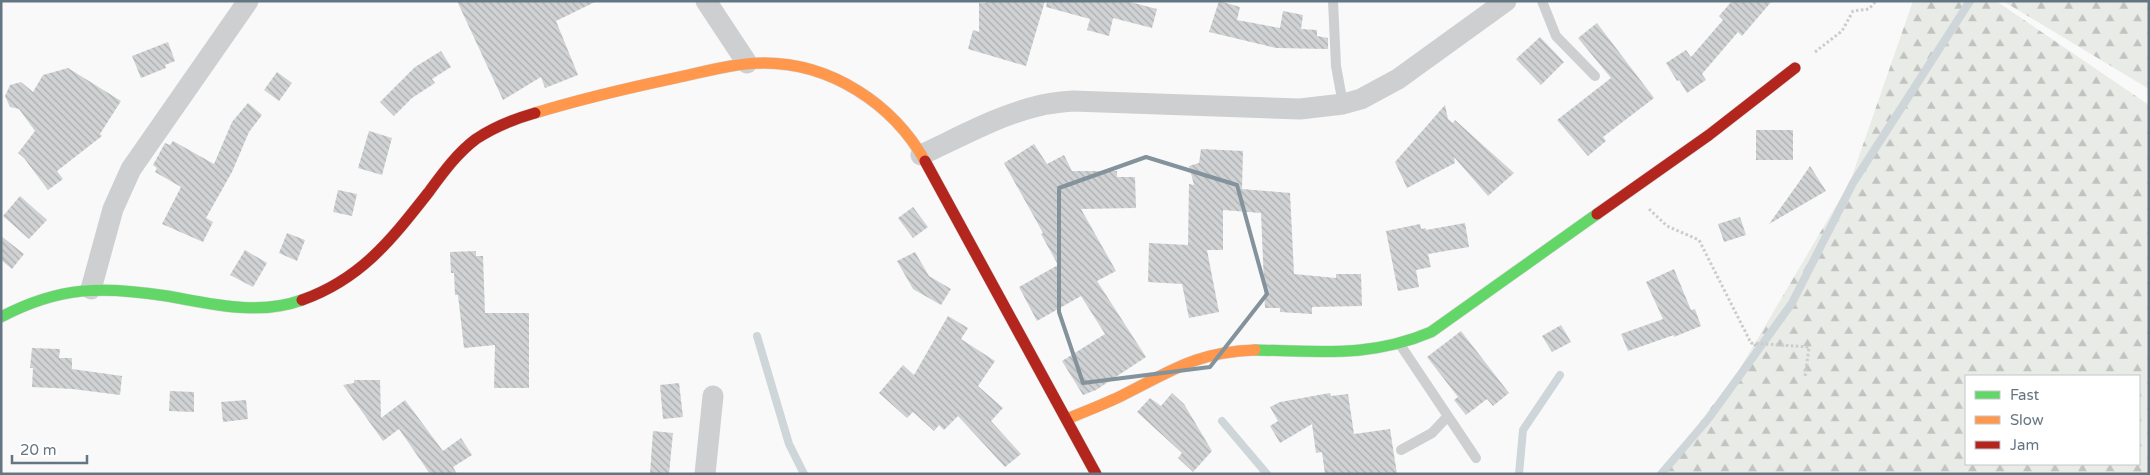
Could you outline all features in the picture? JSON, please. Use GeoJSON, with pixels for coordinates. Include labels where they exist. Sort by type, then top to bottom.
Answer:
{"type":"FeatureCollection","features":[{"type":"Feature","properties":{"kind":"street"},"geometry":{"type":"LineString","coordinates":[[91,289],[113,209],[131,169],[248,1]]}},
{"type":"Feature","properties":{"kind":"street"},"geometry":{"type":"LineString","coordinates":[[706,1],[747,63]]}},
{"type":"Feature","properties":{"kind":"street"},"geometry":{"type":"LineString","coordinates":[[921,155],[1016,113],[1056,103],[1073,101],[1300,109],[1343,104],[1361,99],[1398,79],[1506,1]]}},
{"type":"Feature","properties":{"kind":"street"},"geometry":{"type":"LineString","coordinates":[[1,317],[30,302],[64,291],[91,289],[152,293],[226,307],[254,309],[274,308],[296,303],[333,288],[358,273],[370,262],[462,151],[476,139],[493,129],[524,117],[628,87],[747,63],[807,68],[856,91],[893,118],[921,155],[1096,474]]}},
{"type":"Feature","properties":{"kind":"street"},"geometry":{"type":"LineString","coordinates":[[1067,419],[1170,371],[1208,356],[1228,352],[1339,352],[1400,345],[1415,340],[1431,332],[1630,191],[1713,142],[1794,68]]}},
{"type":"Feature","properties":{"kind":"street"},"geometry":{"type":"LineString","coordinates":[[705,474],[713,396]]}},
{"type":"Feature","properties":{"kind":"lane"},"geometry":{"type":"LineString","coordinates":[[1333,1],[1336,66],[1343,104]]}},
{"type":"Feature","properties":{"kind":"lane"},"geometry":{"type":"LineString","coordinates":[[1542,1],[1556,36],[1595,76]]}},
{"type":"Feature","properties":{"kind":"lane"},"geometry":{"type":"LineString","coordinates":[[1400,345],[1476,458]]}},
{"type":"Feature","properties":{"kind":"lane"},"geometry":{"type":"LineString","coordinates":[[1401,450],[1432,433],[1447,417]]}},
{"type":"Feature","properties":{"kind":"path"},"geometry":{"type":"LineString","coordinates":[[1794,68],[1842,31],[1853,11],[1869,9],[1876,1]]}},
{"type":"Feature","properties":{"kind":"path"},"geometry":{"type":"LineString","coordinates":[[1630,191],[1667,226],[1699,240],[1751,344],[1809,347],[1805,377]]}},
{"type":"Feature","properties":{"kind":"highlighted area"},"geometry":{"type":"Polygon","coordinates":[[[1146,157],[1237,185],[1267,294],[1210,367],[1083,383],[1059,312],[1059,188],[1146,157]]]}},
{"type":"Feature","properties":{"kind":"green space"},"geometry":{"type":"Polygon","coordinates":[[[1913,1],[1996,1],[2149,105],[2149,474],[1660,474],[1738,372],[1850,182],[1913,1]]]}},
{"type":"Feature","properties":{"kind":"green space"},"geometry":{"type":"Polygon","coordinates":[[[2003,1],[2149,1],[2149,89],[2003,1]]]}},
{"type":"Feature","properties":{"kind":"building"},"geometry":{"type":"Polygon","coordinates":[[[457,1],[597,1],[556,21],[578,75],[545,88],[541,77],[503,100],[457,1]]]}},
{"type":"Feature","properties":{"kind":"building"},"geometry":{"type":"Polygon","coordinates":[[[986,1],[1045,1],[1026,66],[968,49],[973,30],[979,32],[979,3],[986,3],[986,1]]]}},
{"type":"Feature","properties":{"kind":"building"},"geometry":{"type":"Polygon","coordinates":[[[1047,1],[1126,1],[1157,9],[1152,28],[1113,18],[1109,36],[1087,30],[1090,19],[1046,7],[1047,1]]]}},
{"type":"Feature","properties":{"kind":"building"},"geometry":{"type":"Polygon","coordinates":[[[1219,1],[1240,7],[1237,20],[1280,28],[1283,11],[1303,15],[1301,29],[1317,30],[1317,36],[1328,38],[1328,49],[1276,48],[1209,32],[1219,1]]]}},
{"type":"Feature","properties":{"kind":"building"},"geometry":{"type":"Polygon","coordinates":[[[1732,1],[1772,1],[1742,36],[1738,32],[1702,74],[1706,80],[1687,93],[1666,63],[1686,50],[1691,57],[1723,20],[1719,16],[1732,1]]]}},
{"type":"Feature","properties":{"kind":"building"},"geometry":{"type":"Polygon","coordinates":[[[1597,23],[1654,98],[1603,137],[1606,141],[1588,156],[1557,120],[1611,78],[1578,38],[1597,23]]]}},
{"type":"Feature","properties":{"kind":"building"},"geometry":{"type":"Polygon","coordinates":[[[1540,37],[1564,62],[1541,85],[1516,59],[1540,37]]]}},
{"type":"Feature","properties":{"kind":"building"},"geometry":{"type":"Polygon","coordinates":[[[168,42],[175,61],[165,65],[166,68],[141,78],[132,56],[168,42]]]}},
{"type":"Feature","properties":{"kind":"building"},"geometry":{"type":"Polygon","coordinates":[[[441,51],[451,67],[432,79],[435,83],[412,98],[394,116],[380,102],[415,67],[441,51]]]}},
{"type":"Feature","properties":{"kind":"building"},"geometry":{"type":"Polygon","coordinates":[[[68,68],[121,101],[100,134],[102,136],[57,171],[63,179],[48,190],[24,158],[18,153],[35,131],[19,109],[10,107],[5,96],[10,85],[21,82],[33,92],[43,75],[68,68]]]}},
{"type":"Feature","properties":{"kind":"building"},"geometry":{"type":"Polygon","coordinates":[[[277,72],[292,83],[279,101],[264,90],[277,72]]]}},
{"type":"Feature","properties":{"kind":"building"},"geometry":{"type":"Polygon","coordinates":[[[248,103],[262,115],[249,132],[232,172],[206,218],[213,222],[203,242],[162,224],[181,187],[155,172],[157,168],[153,165],[165,143],[170,145],[173,141],[214,164],[232,122],[248,103]]]}},
{"type":"Feature","properties":{"kind":"building"},"geometry":{"type":"Polygon","coordinates":[[[1445,105],[1448,119],[1453,123],[1455,120],[1514,173],[1488,196],[1454,157],[1455,163],[1407,188],[1395,162],[1445,105]]]}},
{"type":"Feature","properties":{"kind":"building"},"geometry":{"type":"Polygon","coordinates":[[[1756,130],[1793,130],[1793,160],[1756,160],[1756,130]]]}},
{"type":"Feature","properties":{"kind":"building"},"geometry":{"type":"Polygon","coordinates":[[[369,131],[392,138],[382,175],[358,168],[369,131]]]}},
{"type":"Feature","properties":{"kind":"building"},"geometry":{"type":"Polygon","coordinates":[[[1034,144],[1047,164],[1064,155],[1072,171],[1117,171],[1117,177],[1135,177],[1136,208],[1081,209],[1116,271],[1097,281],[1146,357],[1096,390],[1083,395],[1062,361],[1105,334],[1081,296],[1037,321],[1019,287],[1058,265],[1041,234],[1043,233],[1004,163],[1034,144]]]}},
{"type":"Feature","properties":{"kind":"building"},"geometry":{"type":"Polygon","coordinates":[[[1201,149],[1243,151],[1242,189],[1290,193],[1294,274],[1336,278],[1336,274],[1361,274],[1362,306],[1312,307],[1312,314],[1280,312],[1280,308],[1265,308],[1261,213],[1223,210],[1223,250],[1207,250],[1219,312],[1189,318],[1182,284],[1148,282],[1149,243],[1188,245],[1189,184],[1194,185],[1189,166],[1199,163],[1201,149]]]}},
{"type":"Feature","properties":{"kind":"building"},"geometry":{"type":"Polygon","coordinates":[[[1810,166],[1826,191],[1769,224],[1797,185],[1810,166]]]}},
{"type":"Feature","properties":{"kind":"building"},"geometry":{"type":"Polygon","coordinates":[[[338,190],[357,194],[352,216],[333,212],[338,190]]]}},
{"type":"Feature","properties":{"kind":"building"},"geometry":{"type":"Polygon","coordinates":[[[20,196],[47,220],[29,239],[3,216],[20,196]]]}},
{"type":"Feature","properties":{"kind":"building"},"geometry":{"type":"Polygon","coordinates":[[[913,207],[928,227],[913,238],[898,218],[913,207]]]}},
{"type":"Feature","properties":{"kind":"building"},"geometry":{"type":"Polygon","coordinates":[[[1740,217],[1746,235],[1724,242],[1718,224],[1740,217]]]}},
{"type":"Feature","properties":{"kind":"building"},"geometry":{"type":"Polygon","coordinates":[[[1465,223],[1469,247],[1428,254],[1431,267],[1416,270],[1419,287],[1398,291],[1386,231],[1420,224],[1421,229],[1426,228],[1426,230],[1465,223]]]}},
{"type":"Feature","properties":{"kind":"building"},"geometry":{"type":"Polygon","coordinates":[[[287,233],[305,240],[297,261],[279,253],[287,233]]]}},
{"type":"Feature","properties":{"kind":"building"},"geometry":{"type":"Polygon","coordinates":[[[1,236],[24,254],[12,269],[1,260],[1,236]]]}},
{"type":"Feature","properties":{"kind":"building"},"geometry":{"type":"Polygon","coordinates":[[[245,250],[267,263],[253,287],[230,275],[245,250]]]}},
{"type":"Feature","properties":{"kind":"building"},"geometry":{"type":"Polygon","coordinates":[[[476,251],[476,256],[483,256],[485,313],[529,313],[529,388],[494,388],[495,345],[464,348],[458,295],[455,295],[454,273],[451,273],[450,252],[476,251]]]}},
{"type":"Feature","properties":{"kind":"building"},"geometry":{"type":"Polygon","coordinates":[[[915,252],[929,276],[951,289],[941,305],[913,289],[897,261],[915,252]]]}},
{"type":"Feature","properties":{"kind":"building"},"geometry":{"type":"Polygon","coordinates":[[[1674,269],[1691,310],[1695,309],[1701,326],[1674,337],[1674,335],[1628,351],[1621,334],[1663,319],[1646,282],[1674,269]]]}},
{"type":"Feature","properties":{"kind":"building"},"geometry":{"type":"Polygon","coordinates":[[[948,316],[968,328],[961,339],[995,361],[978,386],[1003,408],[991,421],[1021,454],[1005,467],[958,416],[944,430],[939,425],[934,431],[913,412],[907,418],[879,393],[903,365],[914,375],[948,316]]]}},
{"type":"Feature","properties":{"kind":"building"},"geometry":{"type":"Polygon","coordinates":[[[1561,325],[1571,342],[1552,352],[1542,336],[1561,325]]]}},
{"type":"Feature","properties":{"kind":"building"},"geometry":{"type":"Polygon","coordinates":[[[1461,331],[1509,393],[1493,406],[1487,399],[1466,415],[1454,400],[1458,397],[1427,357],[1461,331]]]}},
{"type":"Feature","properties":{"kind":"building"},"geometry":{"type":"Polygon","coordinates":[[[32,348],[60,349],[59,358],[72,358],[72,369],[122,376],[120,395],[73,389],[32,387],[33,368],[30,368],[32,348]]]}},
{"type":"Feature","properties":{"kind":"building"},"geometry":{"type":"Polygon","coordinates":[[[354,380],[380,380],[381,418],[405,400],[443,451],[461,438],[472,455],[453,467],[457,474],[430,474],[399,429],[383,441],[343,385],[354,383],[354,380]]]}},
{"type":"Feature","properties":{"kind":"building"},"geometry":{"type":"Polygon","coordinates":[[[679,383],[683,417],[663,419],[660,385],[679,383]]]}},
{"type":"Feature","properties":{"kind":"building"},"geometry":{"type":"Polygon","coordinates":[[[170,391],[194,392],[194,412],[169,411],[170,391]]]}},
{"type":"Feature","properties":{"kind":"building"},"geometry":{"type":"Polygon","coordinates":[[[1172,393],[1184,404],[1212,451],[1193,472],[1178,458],[1182,453],[1137,412],[1150,398],[1161,406],[1172,393]]]}},
{"type":"Feature","properties":{"kind":"building"},"geometry":{"type":"Polygon","coordinates":[[[1330,393],[1331,396],[1348,394],[1354,434],[1390,429],[1397,474],[1325,474],[1322,452],[1316,453],[1312,424],[1280,443],[1270,426],[1278,421],[1270,407],[1280,402],[1330,393]]]}},
{"type":"Feature","properties":{"kind":"building"},"geometry":{"type":"Polygon","coordinates":[[[246,400],[248,419],[223,422],[221,402],[246,400]]]}},
{"type":"Feature","properties":{"kind":"building"},"geometry":{"type":"Polygon","coordinates":[[[653,431],[673,433],[669,474],[650,474],[653,431]]]}},
{"type":"Feature","properties":{"kind":"waterway"},"geometry":{"type":"LineString","coordinates":[[1661,474],[1709,418],[1792,303],[1853,183],[1970,1]]}},
{"type":"Feature","properties":{"kind":"waterway"},"geometry":{"type":"LineString","coordinates":[[757,336],[789,444],[804,474]]}},
{"type":"Feature","properties":{"kind":"waterway"},"geometry":{"type":"LineString","coordinates":[[1519,474],[1523,430],[1560,375]]}},
{"type":"Feature","properties":{"kind":"waterway"},"geometry":{"type":"LineString","coordinates":[[1222,421],[1267,474]]}},
{"type":"Feature","properties":{"kind":"traffic: fast"},"geometry":{"type":"LineString","coordinates":[[1255,350],[1323,352],[1366,349],[1387,346],[1431,332],[1597,214]]}},
{"type":"Feature","properties":{"kind":"traffic: fast"},"geometry":{"type":"LineString","coordinates":[[1,317],[43,299],[82,291],[101,290],[144,293],[218,305],[252,308],[285,305],[302,300]]}},
{"type":"Feature","properties":{"kind":"traffic: slow"},"geometry":{"type":"LineString","coordinates":[[535,113],[605,94],[719,68],[753,63],[789,65],[813,70],[836,79],[878,105],[912,140],[925,161]]}},
{"type":"Feature","properties":{"kind":"traffic: slow"},"geometry":{"type":"LineString","coordinates":[[1067,419],[1186,364],[1217,354],[1255,350]]}},
{"type":"Feature","properties":{"kind":"traffic: jam"},"geometry":{"type":"LineString","coordinates":[[1597,214],[1709,135],[1795,68]]}},
{"type":"Feature","properties":{"kind":"traffic: jam"},"geometry":{"type":"LineString","coordinates":[[302,300],[341,281],[373,256],[401,227],[450,164],[476,139],[497,127],[535,113]]}},
{"type":"Feature","properties":{"kind":"traffic: jam"},"geometry":{"type":"LineString","coordinates":[[925,161],[1096,474]]}}]}
